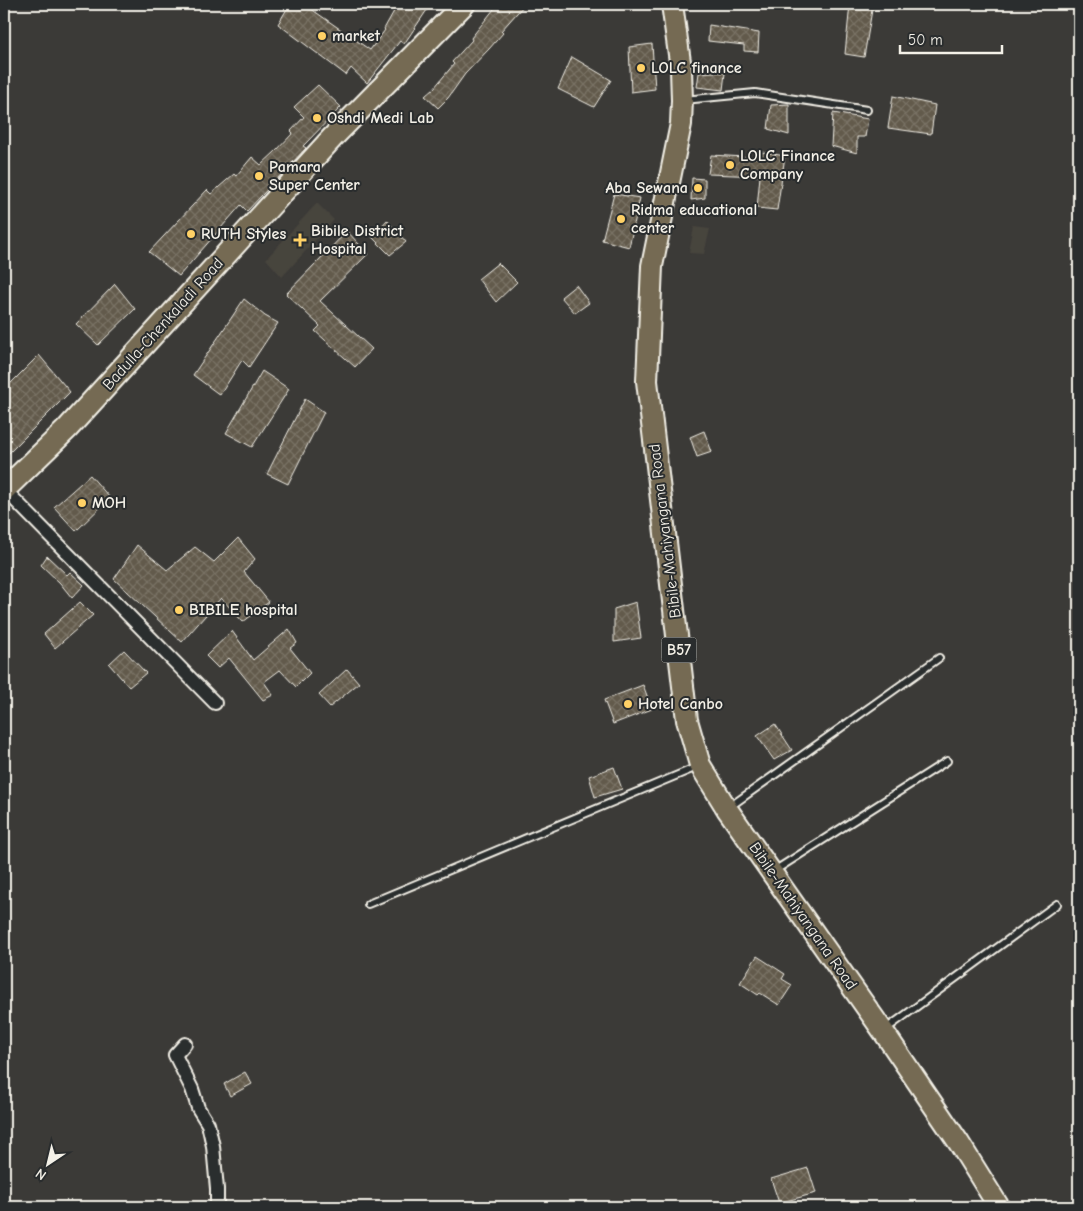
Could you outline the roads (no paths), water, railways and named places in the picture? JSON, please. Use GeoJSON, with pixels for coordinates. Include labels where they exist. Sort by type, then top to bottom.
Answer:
{"type":"FeatureCollection","features":[{"type":"Feature","properties":{"kind":"highway","name":"Badulla-Chenkaladi Road"},"geometry":{"type":"LineString","coordinates":[[4,489],[67,429],[333,137],[464,4]]}},
{"type":"Feature","properties":{"kind":"main road","name":"Bibile-Mahiyangana Road"},"geometry":{"type":"LineString","coordinates":[[672,4],[681,70],[682,100],[678,143],[652,266],[647,381],[687,720],[700,765],[727,809],[883,1031],[999,1207]]}},
{"type":"Feature","properties":{"kind":"street"},"geometry":{"type":"LineString","coordinates":[[4,489],[215,703]]}},
{"type":"Feature","properties":{"kind":"street"},"geometry":{"type":"LineString","coordinates":[[185,1044],[175,1055],[192,1089],[198,1108],[208,1124],[214,1146],[217,1207]]}},
{"type":"Feature","properties":{"kind":"lane"},"geometry":{"type":"LineString","coordinates":[[682,100],[755,93],[866,110]]}},
{"type":"Feature","properties":{"kind":"lane"},"geometry":{"type":"LineString","coordinates":[[727,809],[939,658]]}},
{"type":"Feature","properties":{"kind":"lane"},"geometry":{"type":"LineString","coordinates":[[773,872],[948,761]]}},
{"type":"Feature","properties":{"kind":"lane"},"geometry":{"type":"LineString","coordinates":[[368,904],[700,765]]}},
{"type":"Feature","properties":{"kind":"lane"},"geometry":{"type":"LineString","coordinates":[[883,1031],[1057,904]]}},
{"type":"Feature","properties":{"kind":"place","name":"market"},"geometry":{"type":"Point","coordinates":[322,36]}},
{"type":"Feature","properties":{"kind":"place","name":"LOLC finance"},"geometry":{"type":"Point","coordinates":[641,68]}},
{"type":"Feature","properties":{"kind":"place","name":"Oshdi Medi Lab"},"geometry":{"type":"Point","coordinates":[317,118]}},
{"type":"Feature","properties":{"kind":"place","name":"LOLC Finance Company"},"geometry":{"type":"Point","coordinates":[730,165]}},
{"type":"Feature","properties":{"kind":"place","name":"Pamara Super Center"},"geometry":{"type":"Point","coordinates":[259,176]}},
{"type":"Feature","properties":{"kind":"place","name":"Aba Sewana"},"geometry":{"type":"Point","coordinates":[698,188]}},
{"type":"Feature","properties":{"kind":"place","name":"Ridma educational center"},"geometry":{"type":"Point","coordinates":[621,219]}},
{"type":"Feature","properties":{"kind":"place","name":"RUTH Styles"},"geometry":{"type":"Point","coordinates":[191,234]}},
{"type":"Feature","properties":{"kind":"place","name":"Bibile District Hospital"},"geometry":{"type":"Point","coordinates":[300,240]}},
{"type":"Feature","properties":{"kind":"place","name":"MOH"},"geometry":{"type":"Point","coordinates":[82,503]}},
{"type":"Feature","properties":{"kind":"place","name":"BIBILE hospital"},"geometry":{"type":"Point","coordinates":[179,610]}},
{"type":"Feature","properties":{"kind":"place","name":"Hotel Canbo"},"geometry":{"type":"Point","coordinates":[628,704]}}]}
